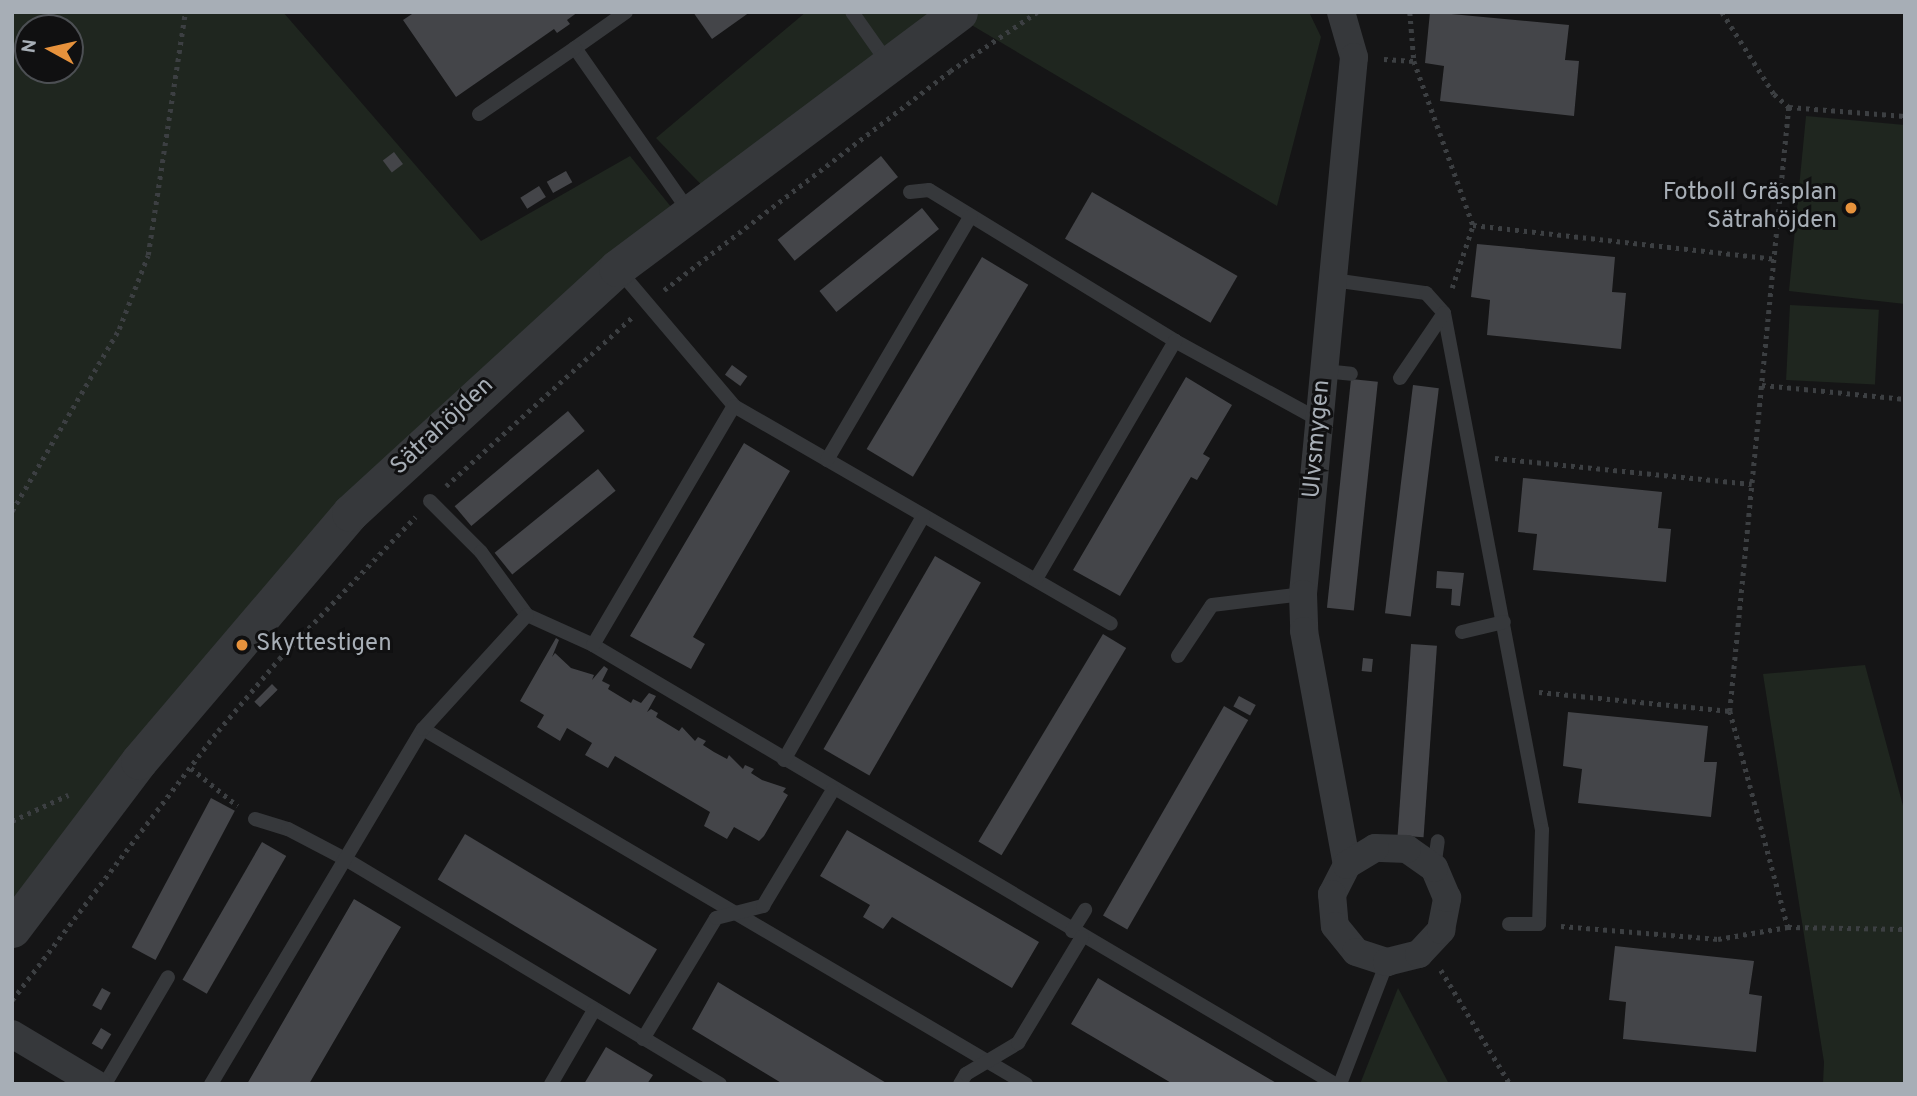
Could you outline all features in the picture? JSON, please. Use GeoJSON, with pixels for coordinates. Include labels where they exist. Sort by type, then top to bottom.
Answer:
{"type":"FeatureCollection","features":[{"type":"Feature","properties":{"kind":"street","name":"Sätrahöjden"},"geometry":{"type":"LineString","coordinates":[[12,929],[139,761],[350,513],[617,268],[959,12]]}},
{"type":"Feature","properties":{"kind":"street","name":"Ulvsmygen"},"geometry":{"type":"LineString","coordinates":[[1341,12],[1354,57],[1333,280],[1337,372],[1319,420],[1303,594],[1315,630],[1346,864]]}},
{"type":"Feature","properties":{"kind":"street"},"geometry":{"type":"LineString","coordinates":[[1375,848],[1407,849],[1436,854],[1456,899],[1441,930],[1419,954],[1387,962],[1356,952],[1335,926],[1332,894],[1346,864],[1375,848]]}},
{"type":"Feature","properties":{"kind":"street"},"geometry":{"type":"LineString","coordinates":[[12,1034],[93,1082]]}},
{"type":"Feature","properties":{"kind":"lane"},"geometry":{"type":"LineString","coordinates":[[479,114],[626,12]]}},
{"type":"Feature","properties":{"kind":"lane"},"geometry":{"type":"LineString","coordinates":[[852,12],[888,64]]}},
{"type":"Feature","properties":{"kind":"lane"},"geometry":{"type":"LineString","coordinates":[[575,48],[690,213]]}},
{"type":"Feature","properties":{"kind":"lane"},"geometry":{"type":"LineString","coordinates":[[910,192],[929,190],[1175,341],[1319,420]]}},
{"type":"Feature","properties":{"kind":"lane"},"geometry":{"type":"LineString","coordinates":[[827,460],[971,216]]}},
{"type":"Feature","properties":{"kind":"lane"},"geometry":{"type":"LineString","coordinates":[[617,268],[657,321],[734,406],[1111,624]]}},
{"type":"Feature","properties":{"kind":"lane"},"geometry":{"type":"LineString","coordinates":[[1333,280],[1426,293],[1444,313],[1542,830],[1539,924],[1509,924]]}},
{"type":"Feature","properties":{"kind":"lane"},"geometry":{"type":"LineString","coordinates":[[1400,378],[1444,313]]}},
{"type":"Feature","properties":{"kind":"lane"},"geometry":{"type":"LineString","coordinates":[[1036,579],[1175,341]]}},
{"type":"Feature","properties":{"kind":"lane"},"geometry":{"type":"LineString","coordinates":[[593,645],[734,406]]}},
{"type":"Feature","properties":{"kind":"lane"},"geometry":{"type":"LineString","coordinates":[[430,500],[481,552],[527,615],[593,645],[1077,934],[1338,1084],[1387,962]]}},
{"type":"Feature","properties":{"kind":"lane"},"geometry":{"type":"LineString","coordinates":[[784,760],[923,516]]}},
{"type":"Feature","properties":{"kind":"lane"},"geometry":{"type":"LineString","coordinates":[[1178,656],[1212,605],[1303,594]]}},
{"type":"Feature","properties":{"kind":"lane"},"geometry":{"type":"LineString","coordinates":[[211,1084],[423,729],[527,615]]}},
{"type":"Feature","properties":{"kind":"lane"},"geometry":{"type":"LineString","coordinates":[[1462,632],[1504,622]]}},
{"type":"Feature","properties":{"kind":"lane"},"geometry":{"type":"LineString","coordinates":[[423,729],[1026,1084]]}},
{"type":"Feature","properties":{"kind":"lane"},"geometry":{"type":"LineString","coordinates":[[643,1039],[716,918],[763,906],[833,790]]}},
{"type":"Feature","properties":{"kind":"lane"},"geometry":{"type":"LineString","coordinates":[[255,820],[288,829],[347,860],[720,1084]]}},
{"type":"Feature","properties":{"kind":"lane"},"geometry":{"type":"LineString","coordinates":[[960,1084],[965,1074],[1018,1043],[1077,934],[1085,909]]}},
{"type":"Feature","properties":{"kind":"lane"},"geometry":{"type":"LineString","coordinates":[[93,1082],[168,976]]}},
{"type":"Feature","properties":{"kind":"lane"},"geometry":{"type":"LineString","coordinates":[[551,1084],[594,1010]]}},
{"type":"Feature","properties":{"kind":"path"},"geometry":{"type":"LineString","coordinates":[[12,511],[119,329],[148,255],[185,12]]}},
{"type":"Feature","properties":{"kind":"path"},"geometry":{"type":"LineString","coordinates":[[1410,12],[1414,61],[1473,225],[1444,313]]}},
{"type":"Feature","properties":{"kind":"path"},"geometry":{"type":"LineString","coordinates":[[1722,12],[1774,94],[1789,107],[1905,116]]}},
{"type":"Feature","properties":{"kind":"path"},"geometry":{"type":"LineString","coordinates":[[1354,57],[1414,61]]}},
{"type":"Feature","properties":{"kind":"path"},"geometry":{"type":"LineString","coordinates":[[1788,927],[1730,711],[1789,107]]}},
{"type":"Feature","properties":{"kind":"path"},"geometry":{"type":"LineString","coordinates":[[1473,225],[1774,259]]}},
{"type":"Feature","properties":{"kind":"path"},"geometry":{"type":"LineString","coordinates":[[1762,385],[1905,399]]}},
{"type":"Feature","properties":{"kind":"path"},"geometry":{"type":"LineString","coordinates":[[1472,455],[1752,484]]}},
{"type":"Feature","properties":{"kind":"path"},"geometry":{"type":"LineString","coordinates":[[12,1000],[279,659]]}},
{"type":"Feature","properties":{"kind":"path"},"geometry":{"type":"LineString","coordinates":[[1516,690],[1730,711]]}},
{"type":"Feature","properties":{"kind":"path"},"geometry":{"type":"LineString","coordinates":[[191,768],[255,820]]}},
{"type":"Feature","properties":{"kind":"path"},"geometry":{"type":"LineString","coordinates":[[1539,924],[1718,939],[1788,927],[1905,929]]}},
{"type":"Feature","properties":{"kind":"path"},"geometry":{"type":"LineString","coordinates":[[1426,945],[1510,1084]]}},
{"type":"Feature","properties":{"kind":"shaded area"},"geometry":{"type":"Polygon","coordinates":[[[12,12],[283,12],[481,241],[630,156],[688,228],[352,527],[12,945],[12,12]]]}},
{"type":"Feature","properties":{"kind":"shaded area"},"geometry":{"type":"Polygon","coordinates":[[[806,12],[1309,12],[1321,37],[1277,206],[963,20],[720,204],[656,138],[806,12]]]}},
{"type":"Feature","properties":{"kind":"shaded area","name":"Fotboll Gräsplan Sätrahöjden"},"geometry":{"type":"Polygon","coordinates":[[[1806,116],[1905,125],[1905,304],[1789,291],[1806,116]]]}},
{"type":"Feature","properties":{"kind":"shaded area"},"geometry":{"type":"Polygon","coordinates":[[[1790,305],[1879,310],[1875,385],[1786,380],[1790,305]]]}},
{"type":"Feature","properties":{"kind":"shaded area"},"geometry":{"type":"Polygon","coordinates":[[[1865,665],[1905,813],[1905,1084],[1823,1084],[1824,1062],[1763,674],[1865,665]]]}},
{"type":"Feature","properties":{"kind":"shaded area"},"geometry":{"type":"Polygon","coordinates":[[[1398,988],[1449,1084],[1360,1084],[1398,988]]]}},
{"type":"Feature","properties":{"kind":"building"},"geometry":{"type":"Polygon","coordinates":[[[415,12],[578,12],[567,20],[570,24],[557,33],[554,29],[456,97],[403,20],[415,12]]]}},
{"type":"Feature","properties":{"kind":"building"},"geometry":{"type":"Polygon","coordinates":[[[693,12],[750,12],[712,39],[693,12]]]}},
{"type":"Feature","properties":{"kind":"building"},"geometry":{"type":"Polygon","coordinates":[[[1430,12],[1569,25],[1565,60],[1579,61],[1574,116],[1440,101],[1444,66],[1425,63],[1430,12]]]}},
{"type":"Feature","properties":{"kind":"building"},"geometry":{"type":"Polygon","coordinates":[[[394,152],[403,164],[392,172],[383,160],[394,152]]]}},
{"type":"Feature","properties":{"kind":"building"},"geometry":{"type":"Polygon","coordinates":[[[881,156],[898,177],[795,261],[778,240],[881,156]]]}},
{"type":"Feature","properties":{"kind":"building"},"geometry":{"type":"Polygon","coordinates":[[[566,171],[572,182],[553,193],[547,182],[566,171]]]}},
{"type":"Feature","properties":{"kind":"building"},"geometry":{"type":"Polygon","coordinates":[[[539,186],[546,197],[527,209],[520,198],[539,186]]]}},
{"type":"Feature","properties":{"kind":"building"},"geometry":{"type":"Polygon","coordinates":[[[1092,192],[1237,276],[1210,323],[1065,239],[1092,192]]]}},
{"type":"Feature","properties":{"kind":"building"},"geometry":{"type":"Polygon","coordinates":[[[922,208],[939,229],[836,312],[819,291],[922,208]]]}},
{"type":"Feature","properties":{"kind":"building"},"geometry":{"type":"Polygon","coordinates":[[[1477,244],[1615,257],[1612,292],[1626,293],[1621,349],[1487,335],[1490,300],[1471,297],[1477,244]]]}},
{"type":"Feature","properties":{"kind":"building"},"geometry":{"type":"Polygon","coordinates":[[[982,257],[1028,285],[913,477],[867,449],[982,257]]]}},
{"type":"Feature","properties":{"kind":"building"},"geometry":{"type":"Polygon","coordinates":[[[732,365],[747,376],[740,386],[725,375],[732,365]]]}},
{"type":"Feature","properties":{"kind":"building"},"geometry":{"type":"Polygon","coordinates":[[[1186,377],[1232,405],[1203,454],[1210,458],[1197,480],[1191,477],[1120,596],[1073,570],[1186,377]]]}},
{"type":"Feature","properties":{"kind":"building"},"geometry":{"type":"Polygon","coordinates":[[[1351,379],[1378,382],[1354,611],[1327,608],[1351,379]]]}},
{"type":"Feature","properties":{"kind":"building"},"geometry":{"type":"Polygon","coordinates":[[[1413,385],[1439,388],[1411,616],[1385,613],[1413,385]]]}},
{"type":"Feature","properties":{"kind":"building"},"geometry":{"type":"Polygon","coordinates":[[[568,411],[585,431],[471,526],[455,506],[568,411]]]}},
{"type":"Feature","properties":{"kind":"building"},"geometry":{"type":"Polygon","coordinates":[[[744,443],[790,471],[693,637],[705,644],[691,669],[630,636],[744,443]]]}},
{"type":"Feature","properties":{"kind":"building"},"geometry":{"type":"Polygon","coordinates":[[[598,469],[616,491],[512,574],[495,553],[598,469]]]}},
{"type":"Feature","properties":{"kind":"building"},"geometry":{"type":"Polygon","coordinates":[[[1523,478],[1662,492],[1658,528],[1671,529],[1666,582],[1533,570],[1537,534],[1518,532],[1523,478]]]}},
{"type":"Feature","properties":{"kind":"building"},"geometry":{"type":"Polygon","coordinates":[[[935,556],[981,582],[869,776],[824,749],[935,556]]]}},
{"type":"Feature","properties":{"kind":"building"},"geometry":{"type":"Polygon","coordinates":[[[1437,571],[1464,573],[1460,606],[1451,605],[1452,589],[1436,588],[1437,571]]]}},
{"type":"Feature","properties":{"kind":"building"},"geometry":{"type":"Polygon","coordinates":[[[1103,634],[1126,648],[1002,855],[978,841],[1103,634]]]}},
{"type":"Feature","properties":{"kind":"building"},"geometry":{"type":"Polygon","coordinates":[[[556,638],[559,640],[552,657],[555,653],[571,668],[594,675],[592,680],[604,666],[608,669],[602,681],[610,685],[608,689],[631,703],[633,699],[641,703],[649,693],[656,696],[647,712],[651,709],[658,713],[656,717],[679,731],[682,727],[695,741],[698,737],[706,741],[703,745],[714,752],[727,759],[729,755],[743,769],[745,765],[754,769],[751,773],[762,780],[786,788],[783,792],[788,795],[764,836],[759,841],[734,827],[727,839],[704,826],[710,812],[615,756],[608,768],[585,755],[592,743],[567,728],[560,741],[537,727],[544,715],[520,701],[556,638]]]}},
{"type":"Feature","properties":{"kind":"building"},"geometry":{"type":"Polygon","coordinates":[[[1411,644],[1437,646],[1424,837],[1398,836],[1411,644]]]}},
{"type":"Feature","properties":{"kind":"building"},"geometry":{"type":"Polygon","coordinates":[[[1363,658],[1373,659],[1372,672],[1362,671],[1363,658]]]}},
{"type":"Feature","properties":{"kind":"building"},"geometry":{"type":"Polygon","coordinates":[[[272,684],[278,690],[260,707],[254,702],[272,684]]]}},
{"type":"Feature","properties":{"kind":"building"},"geometry":{"type":"Polygon","coordinates":[[[1239,696],[1256,705],[1250,716],[1233,707],[1239,696]]]}},
{"type":"Feature","properties":{"kind":"building"},"geometry":{"type":"Polygon","coordinates":[[[1224,706],[1248,720],[1127,930],[1103,916],[1224,706]]]}},
{"type":"Feature","properties":{"kind":"building"},"geometry":{"type":"Polygon","coordinates":[[[1568,712],[1708,726],[1704,762],[1717,762],[1711,817],[1578,803],[1582,769],[1563,766],[1568,712]]]}},
{"type":"Feature","properties":{"kind":"building"},"geometry":{"type":"Polygon","coordinates":[[[211,798],[235,811],[155,960],[132,947],[211,798]]]}},
{"type":"Feature","properties":{"kind":"building"},"geometry":{"type":"Polygon","coordinates":[[[847,830],[1039,942],[1012,988],[892,917],[883,929],[863,917],[870,905],[820,876],[847,830]]]}},
{"type":"Feature","properties":{"kind":"building"},"geometry":{"type":"Polygon","coordinates":[[[465,834],[657,949],[630,995],[438,879],[465,834]]]}},
{"type":"Feature","properties":{"kind":"building"},"geometry":{"type":"Polygon","coordinates":[[[262,842],[286,856],[207,994],[182,980],[262,842]]]}},
{"type":"Feature","properties":{"kind":"building"},"geometry":{"type":"Polygon","coordinates":[[[354,899],[401,927],[309,1084],[247,1084],[354,899]]]}},
{"type":"Feature","properties":{"kind":"building"},"geometry":{"type":"Polygon","coordinates":[[[1615,946],[1754,961],[1749,994],[1762,996],[1756,1052],[1623,1039],[1626,1002],[1609,1000],[1615,946]]]}},
{"type":"Feature","properties":{"kind":"building"},"geometry":{"type":"Polygon","coordinates":[[[1098,978],[1278,1084],[1173,1084],[1071,1024],[1098,978]]]}},
{"type":"Feature","properties":{"kind":"building"},"geometry":{"type":"Polygon","coordinates":[[[718,982],[888,1084],[783,1084],[692,1029],[718,982]]]}},
{"type":"Feature","properties":{"kind":"building"},"geometry":{"type":"Polygon","coordinates":[[[102,988],[111,993],[101,1010],[92,1005],[102,988]]]}},
{"type":"Feature","properties":{"kind":"building"},"geometry":{"type":"Polygon","coordinates":[[[101,1028],[111,1034],[102,1050],[92,1043],[101,1028]]]}},
{"type":"Feature","properties":{"kind":"building"},"geometry":{"type":"Polygon","coordinates":[[[606,1047],[653,1075],[647,1084],[584,1084],[606,1047]]]}},
{"type":"Feature","properties":{"kind":"place","name":"Fotboll Gräsplan Sätrahöjden"},"geometry":{"type":"Point","coordinates":[1851,208]}},
{"type":"Feature","properties":{"kind":"place","name":"Skyttestigen"},"geometry":{"type":"Point","coordinates":[242,645]}}]}
